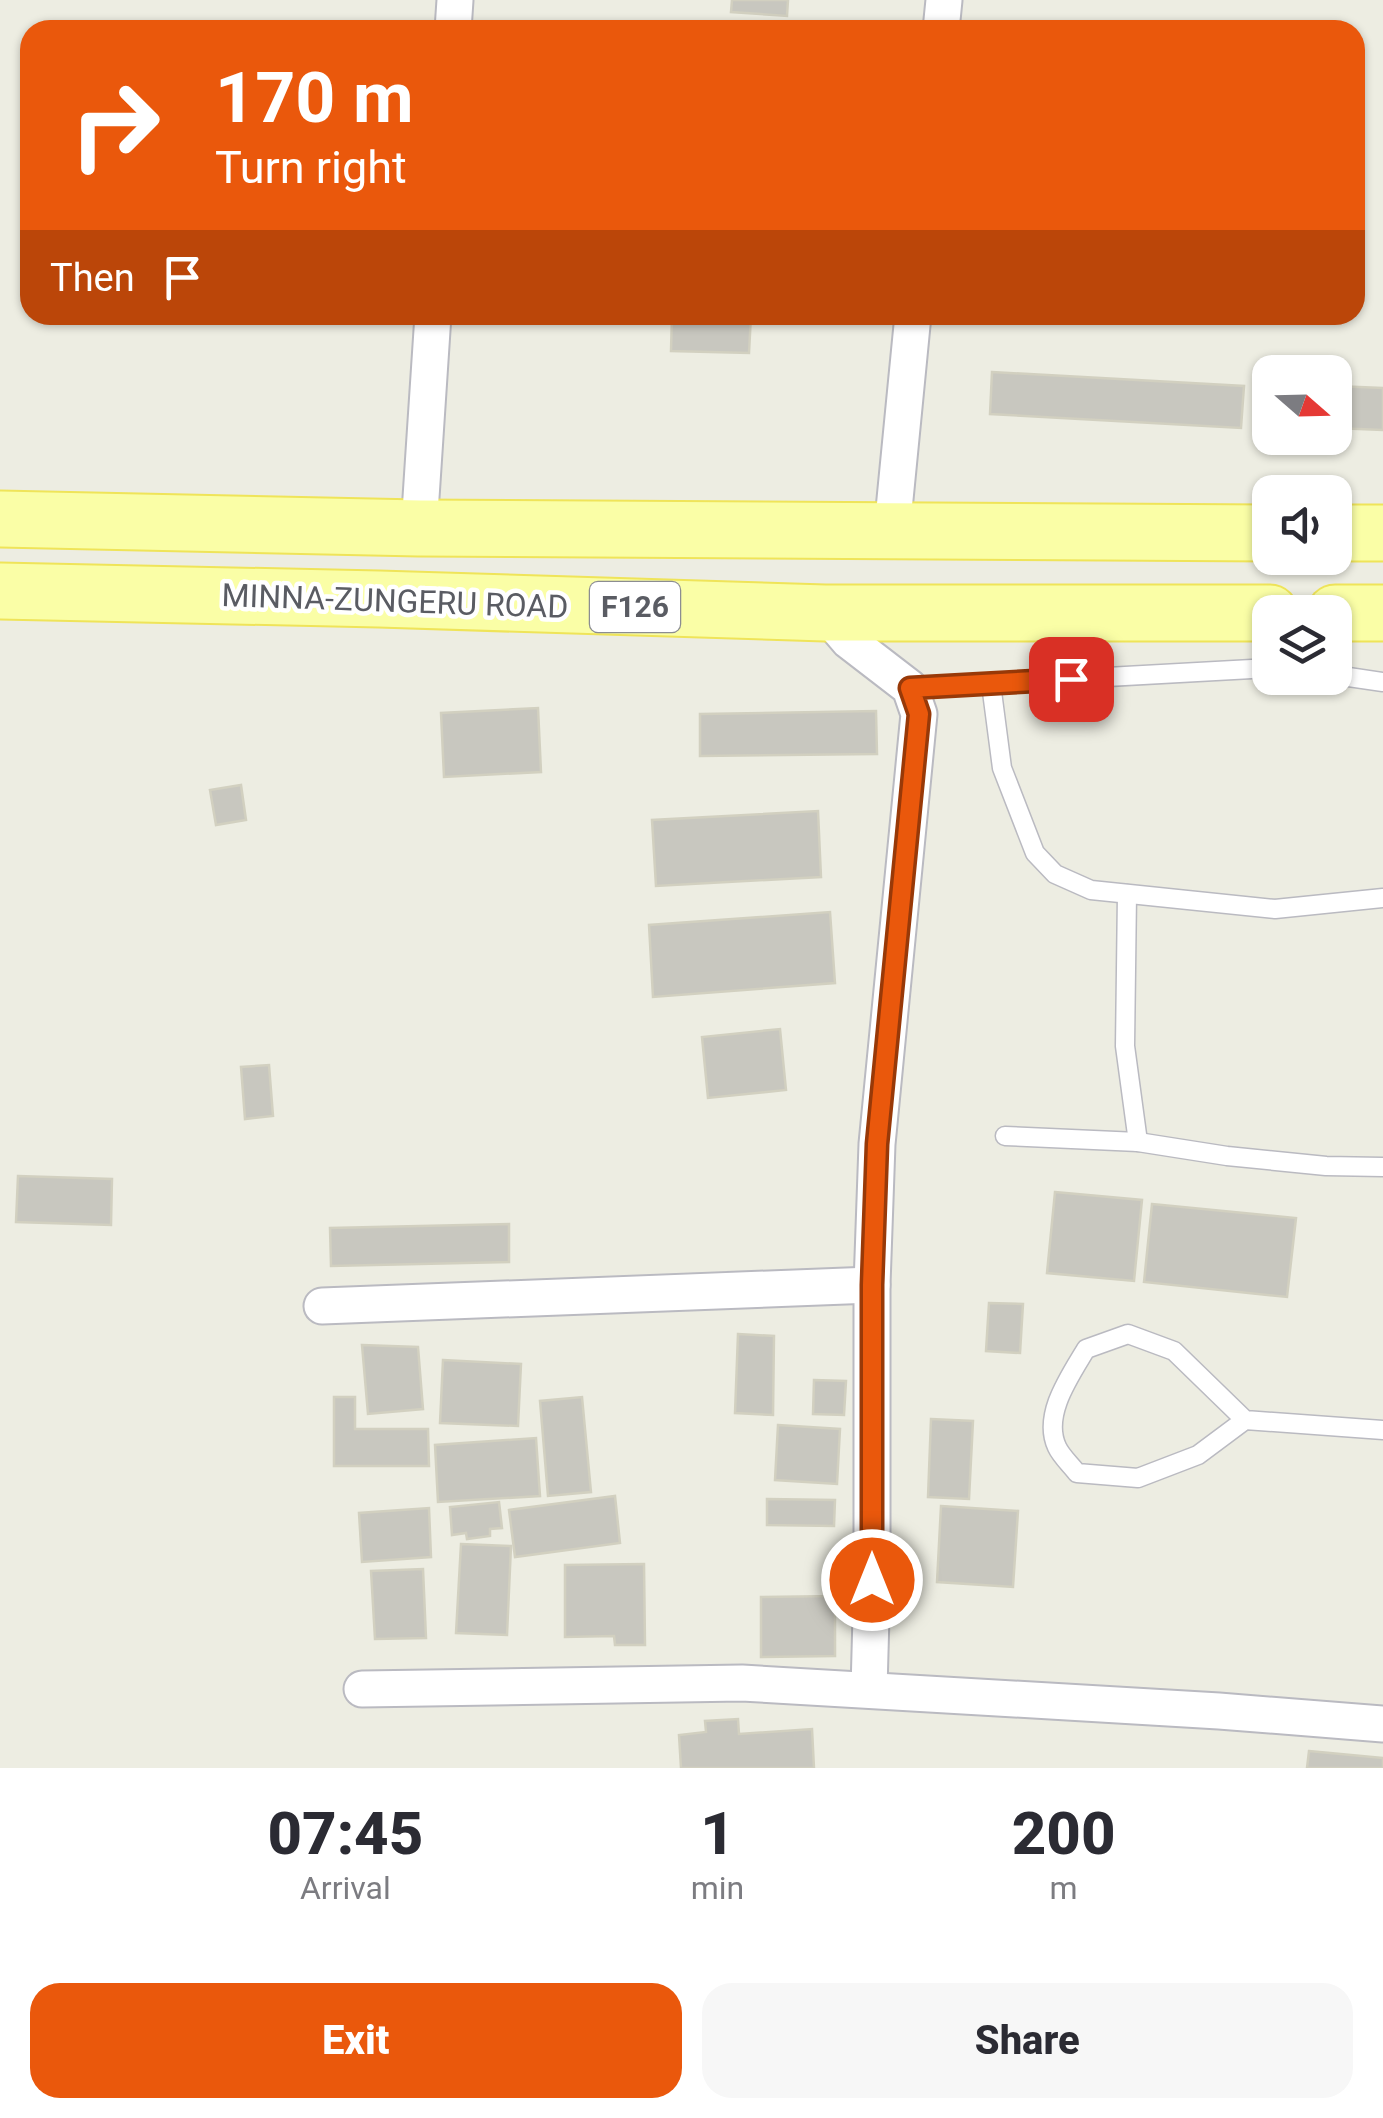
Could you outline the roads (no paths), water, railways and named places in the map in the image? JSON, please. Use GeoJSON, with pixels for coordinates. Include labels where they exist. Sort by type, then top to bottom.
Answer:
{"type":"FeatureCollection","features":[{"type":"Feature","properties":{"kind":"main road"},"geometry":{"type":"LineString","coordinates":[[0,519],[419,528],[1252,532]]}},
{"type":"Feature","properties":{"kind":"main road"},"geometry":{"type":"LineString","coordinates":[[1352,533],[1383,534]]}},
{"type":"Feature","properties":{"kind":"main road","name":"MINNA-ZUNGERU ROAD"},"geometry":{"type":"LineString","coordinates":[[0,591],[825,613],[1252,613]]}},
{"type":"Feature","properties":{"kind":"main road"},"geometry":{"type":"LineString","coordinates":[[1352,612],[1383,612]]}},
{"type":"Feature","properties":{"kind":"street"},"geometry":{"type":"LineString","coordinates":[[419,528],[432,325]]}},
{"type":"Feature","properties":{"kind":"street"},"geometry":{"type":"LineString","coordinates":[[892,530],[912,325]]}},
{"type":"Feature","properties":{"kind":"street"},"geometry":{"type":"LineString","coordinates":[[825,613],[849,641],[910,688],[919,714],[877,1144],[872,1285],[870,1689]]}},
{"type":"Feature","properties":{"kind":"street"},"geometry":{"type":"LineString","coordinates":[[322,1306],[872,1285]]}},
{"type":"Feature","properties":{"kind":"street"},"geometry":{"type":"LineString","coordinates":[[362,1689],[742,1683],[1383,1724]]}},
{"type":"Feature","properties":{"kind":"lane"},"geometry":{"type":"LineString","coordinates":[[910,688],[1252,669]]}},
{"type":"Feature","properties":{"kind":"lane"},"geometry":{"type":"LineString","coordinates":[[1352,678],[1383,682]]}},
{"type":"Feature","properties":{"kind":"lane"},"geometry":{"type":"LineString","coordinates":[[991,684],[1002,768],[1035,853],[1055,874],[1091,890],[1275,909],[1383,898]]}},
{"type":"Feature","properties":{"kind":"lane"},"geometry":{"type":"LineString","coordinates":[[1127,894],[1125,1046],[1138,1142]]}},
{"type":"Feature","properties":{"kind":"lane"},"geometry":{"type":"LineString","coordinates":[[1005,1136],[1138,1142],[1326,1166],[1383,1166]]}},
{"type":"Feature","properties":{"kind":"lane"},"geometry":{"type":"LineString","coordinates":[[1245,1420],[1198,1454],[1138,1478],[1077,1473],[1056,1446],[1053,1419],[1062,1392],[1086,1349],[1128,1334],[1174,1352],[1245,1420],[1383,1430]]}}]}
